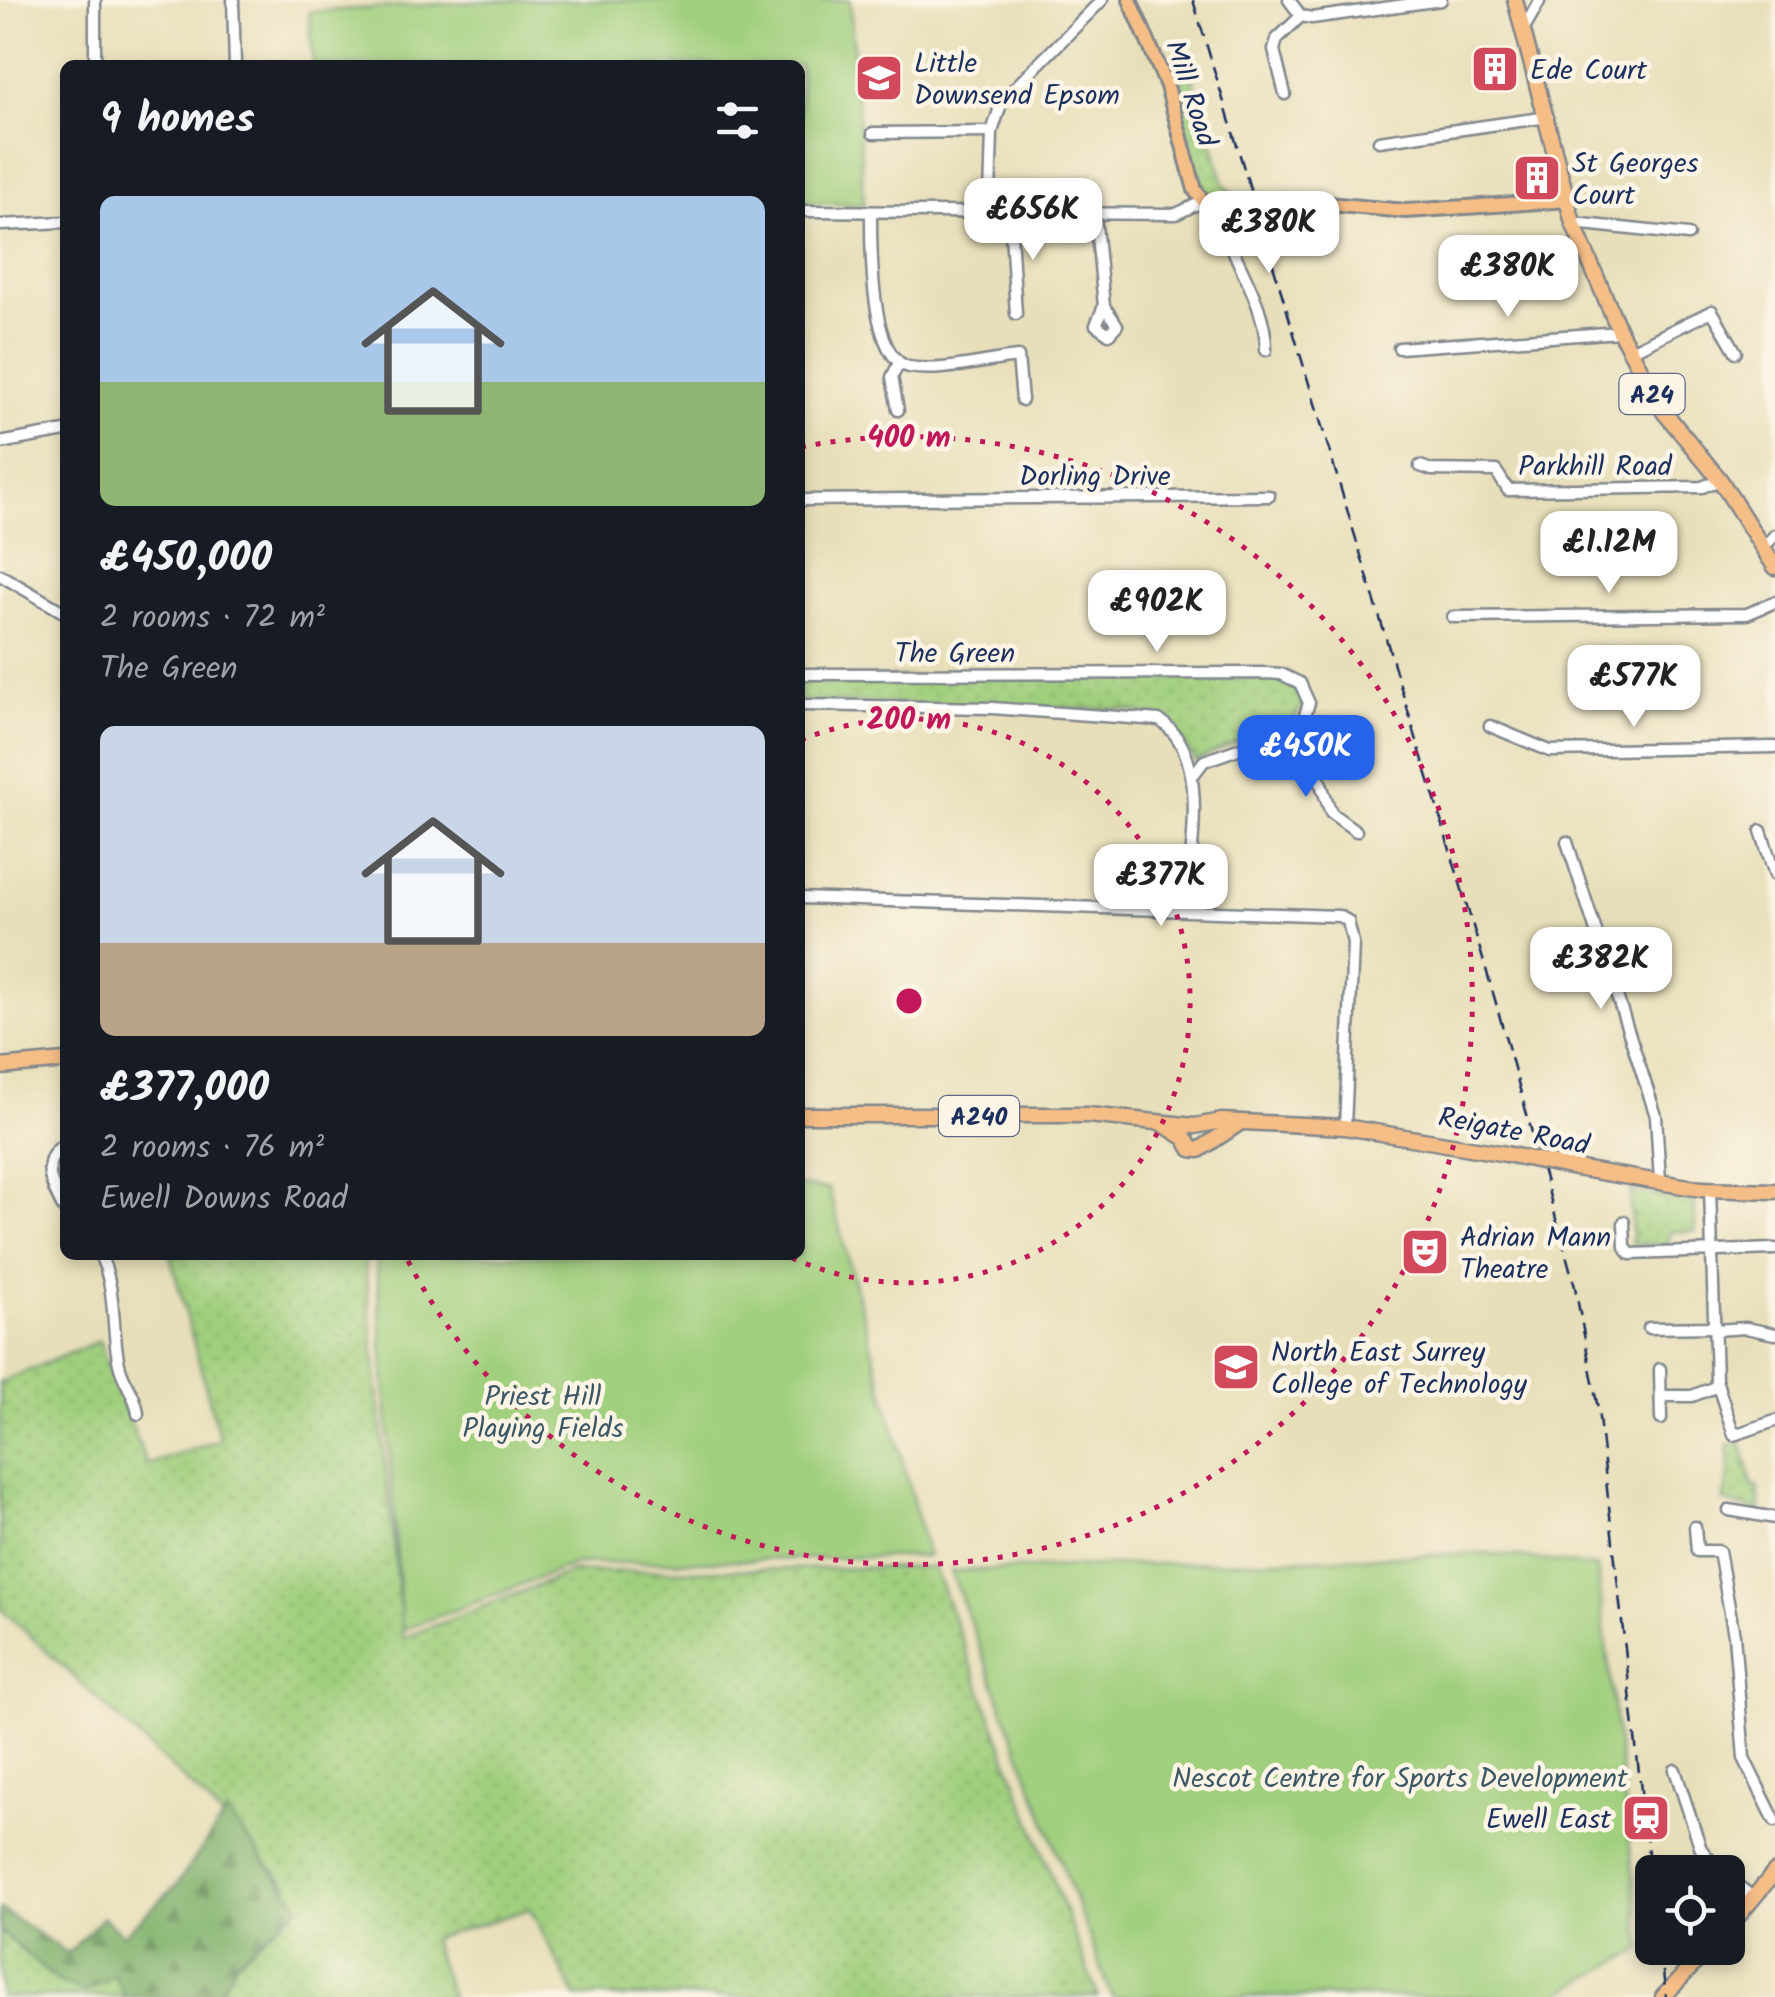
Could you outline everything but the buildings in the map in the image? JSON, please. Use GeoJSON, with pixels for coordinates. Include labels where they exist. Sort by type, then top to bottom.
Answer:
{"type":"FeatureCollection","features":[{"type":"Feature","properties":{"kind":"highway","name":"A24"},"geometry":{"type":"LineString","coordinates":[[1515,1],[1574,222],[1629,352],[1664,412],[1720,480],[1775,567]]}},
{"type":"Feature","properties":{"kind":"highway"},"geometry":{"type":"LineString","coordinates":[[0,1066],[60,1061]]}},
{"type":"Feature","properties":{"kind":"highway","name":"Reigate Road"},"geometry":{"type":"LineString","coordinates":[[805,1115],[1072,1115],[1198,1126],[1242,1121],[1345,1126],[1710,1190],[1775,1192]]}},
{"type":"Feature","properties":{"kind":"highway"},"geometry":{"type":"LineString","coordinates":[[1158,1120],[1195,1150],[1242,1121]]}},
{"type":"Feature","properties":{"kind":"highway"},"geometry":{"type":"LineString","coordinates":[[1184,1138],[1198,1126],[1209,1134],[1209,1142]]}},
{"type":"Feature","properties":{"kind":"highway"},"geometry":{"type":"LineString","coordinates":[[1745,1908],[1775,1872]]}},
{"type":"Feature","properties":{"kind":"highway"},"geometry":{"type":"LineString","coordinates":[[1662,1997],[1693,1965]]}},
{"type":"Feature","properties":{"kind":"main road","name":"Mill Road"},"geometry":{"type":"LineString","coordinates":[[1130,0],[1167,86],[1195,190],[1202,202]]}},
{"type":"Feature","properties":{"kind":"main road"},"geometry":{"type":"LineString","coordinates":[[1202,202],[1220,210],[1242,212],[1328,204],[1406,211],[1569,200]]}},
{"type":"Feature","properties":{"kind":"street"},"geometry":{"type":"LineString","coordinates":[[94,0],[96,60]]}},
{"type":"Feature","properties":{"kind":"street"},"geometry":{"type":"LineString","coordinates":[[233,0],[235,60]]}},
{"type":"Feature","properties":{"kind":"street"},"geometry":{"type":"LineString","coordinates":[[990,196],[992,132],[1006,97],[1102,0]]}},
{"type":"Feature","properties":{"kind":"street"},"geometry":{"type":"LineString","coordinates":[[1289,0],[1301,16],[1322,18],[1441,0]]}},
{"type":"Feature","properties":{"kind":"street"},"geometry":{"type":"LineString","coordinates":[[1515,1],[1543,1]]}},
{"type":"Feature","properties":{"kind":"street"},"geometry":{"type":"LineString","coordinates":[[1523,30],[1543,1]]}},
{"type":"Feature","properties":{"kind":"street"},"geometry":{"type":"LineString","coordinates":[[1284,94],[1274,50],[1278,39],[1301,16]]}},
{"type":"Feature","properties":{"kind":"street"},"geometry":{"type":"LineString","coordinates":[[1379,141],[1548,117]]}},
{"type":"Feature","properties":{"kind":"street"},"geometry":{"type":"LineString","coordinates":[[873,133],[992,132]]}},
{"type":"Feature","properties":{"kind":"street"},"geometry":{"type":"LineString","coordinates":[[805,211],[1010,216],[1186,213],[1202,202]]}},
{"type":"Feature","properties":{"kind":"street"},"geometry":{"type":"LineString","coordinates":[[1220,210],[1223,227],[1246,270],[1266,332],[1266,350]]}},
{"type":"Feature","properties":{"kind":"street"},"geometry":{"type":"LineString","coordinates":[[871,215],[872,274],[882,336],[898,363],[916,368],[1018,357],[1022,400]]}},
{"type":"Feature","properties":{"kind":"street"},"geometry":{"type":"LineString","coordinates":[[1095,215],[1104,306]]}},
{"type":"Feature","properties":{"kind":"street"},"geometry":{"type":"LineString","coordinates":[[1010,216],[1016,314]]}},
{"type":"Feature","properties":{"kind":"street"},"geometry":{"type":"LineString","coordinates":[[0,225],[60,222]]}},
{"type":"Feature","properties":{"kind":"street"},"geometry":{"type":"LineString","coordinates":[[1574,222],[1688,235]]}},
{"type":"Feature","properties":{"kind":"street"},"geometry":{"type":"LineString","coordinates":[[1629,352],[1712,311],[1736,352]]}},
{"type":"Feature","properties":{"kind":"street"},"geometry":{"type":"LineString","coordinates":[[1399,348],[1620,332]]}},
{"type":"Feature","properties":{"kind":"street"},"geometry":{"type":"LineString","coordinates":[[898,363],[892,377],[898,410]]}},
{"type":"Feature","properties":{"kind":"street"},"geometry":{"type":"LineString","coordinates":[[0,442],[60,433]]}},
{"type":"Feature","properties":{"kind":"street","name":"Parkhill Road"},"geometry":{"type":"LineString","coordinates":[[1420,466],[1432,470],[1496,471],[1508,490],[1702,487],[1720,480]]}},
{"type":"Feature","properties":{"kind":"street","name":"Dorling Drive"},"geometry":{"type":"LineString","coordinates":[[805,500],[1270,496]]}},
{"type":"Feature","properties":{"kind":"street"},"geometry":{"type":"LineString","coordinates":[[1763,548],[1775,535]]}},
{"type":"Feature","properties":{"kind":"street"},"geometry":{"type":"LineString","coordinates":[[0,576],[60,610]]}},
{"type":"Feature","properties":{"kind":"street"},"geometry":{"type":"LineString","coordinates":[[1453,617],[1747,614],[1775,602]]}},
{"type":"Feature","properties":{"kind":"street","name":"The Green"},"geometry":{"type":"LineString","coordinates":[[805,674],[1281,674],[1300,682],[1307,692],[1307,714],[1301,727]]}},
{"type":"Feature","properties":{"kind":"street","name":"The Green"},"geometry":{"type":"LineString","coordinates":[[805,705],[992,708],[1146,716],[1160,720],[1176,734],[1194,774]]}},
{"type":"Feature","properties":{"kind":"street"},"geometry":{"type":"LineString","coordinates":[[1490,726],[1550,751],[1775,748]]}},
{"type":"Feature","properties":{"kind":"street"},"geometry":{"type":"LineString","coordinates":[[1186,910],[1194,774],[1204,761],[1301,727],[1330,813],[1356,831]]}},
{"type":"Feature","properties":{"kind":"street"},"geometry":{"type":"LineString","coordinates":[[1761,832],[1775,876]]}},
{"type":"Feature","properties":{"kind":"street"},"geometry":{"type":"LineString","coordinates":[[1566,842],[1656,1116],[1660,1181]]}},
{"type":"Feature","properties":{"kind":"street"},"geometry":{"type":"LineString","coordinates":[[805,898],[1326,913],[1348,920],[1353,943],[1345,1126]]}},
{"type":"Feature","properties":{"kind":"street"},"geometry":{"type":"LineString","coordinates":[[60,1150],[49,1163],[60,1197]]}},
{"type":"Feature","properties":{"kind":"street"},"geometry":{"type":"LineString","coordinates":[[1710,1190],[1718,1386],[1734,1435],[1775,1421]]}},
{"type":"Feature","properties":{"kind":"street"},"geometry":{"type":"LineString","coordinates":[[1624,1222],[1625,1247],[1630,1254],[1775,1250]]}},
{"type":"Feature","properties":{"kind":"street"},"geometry":{"type":"LineString","coordinates":[[102,1260],[110,1286],[120,1368],[137,1399],[138,1414]]}},
{"type":"Feature","properties":{"kind":"street"},"geometry":{"type":"LineString","coordinates":[[1649,1328],[1746,1328],[1775,1334]]}},
{"type":"Feature","properties":{"kind":"street"},"geometry":{"type":"LineString","coordinates":[[1660,1369],[1661,1419]]}},
{"type":"Feature","properties":{"kind":"street"},"geometry":{"type":"LineString","coordinates":[[1661,1396],[1692,1396],[1718,1386]]}},
{"type":"Feature","properties":{"kind":"street"},"geometry":{"type":"LineString","coordinates":[[1729,1510],[1775,1518]]}},
{"type":"Feature","properties":{"kind":"street"},"geometry":{"type":"LineString","coordinates":[[1696,1527],[1697,1550],[1719,1552],[1734,1636],[1744,1758],[1775,1821]]}},
{"type":"Feature","properties":{"kind":"street"},"geometry":{"type":"LineString","coordinates":[[1674,1770],[1706,1855]]}},
{"type":"Feature","properties":{"kind":"street"},"geometry":{"type":"LineString","coordinates":[[1745,1891],[1754,1898]]}},
{"type":"Feature","properties":{"kind":"green space"},"geometry":{"type":"Polygon","coordinates":[[[503,0],[850,0],[864,205],[805,202],[805,60],[313,60],[309,12],[503,0]]]}},
{"type":"Feature","properties":{"kind":"green space"},"geometry":{"type":"Polygon","coordinates":[[[1192,75],[1224,183],[1242,205],[1209,202],[1204,194],[1173,82],[1192,75]]]}},
{"type":"Feature","properties":{"kind":"green space"},"geometry":{"type":"Polygon","coordinates":[[[805,677],[1279,678],[1298,686],[1303,704],[1291,725],[1247,737],[1195,762],[1168,726],[1126,710],[805,701],[805,677]]]}},
{"type":"Feature","properties":{"kind":"green space","name":"Priest Hill Playing Fields"},"geometry":{"type":"Polygon","coordinates":[[[805,1187],[829,1189],[928,1556],[576,1564],[402,1630],[376,1260],[805,1260],[805,1187]]]}},
{"type":"Feature","properties":{"kind":"green space"},"geometry":{"type":"Polygon","coordinates":[[[1630,1191],[1695,1202],[1695,1231],[1669,1232],[1669,1245],[1632,1244],[1630,1191]]]}},
{"type":"Feature","properties":{"kind":"green space"},"geometry":{"type":"Polygon","coordinates":[[[171,1260],[365,1260],[403,1638],[572,1572],[934,1567],[1098,1997],[576,1997],[530,1909],[431,1939],[451,1997],[161,1997],[151,1978],[288,1885],[192,1787],[0,1608],[0,1382],[99,1341],[147,1465],[220,1440],[171,1260]]]}},
{"type":"Feature","properties":{"kind":"green space"},"geometry":{"type":"Polygon","coordinates":[[[1741,1442],[1753,1487],[1758,1487],[1760,1512],[1723,1501],[1730,1470],[1728,1445],[1741,1442]]]}},
{"type":"Feature","properties":{"kind":"green space","name":"Nescot Centre for Sports Development"},"geometry":{"type":"Polygon","coordinates":[[[1488,1553],[1597,1567],[1635,1890],[1635,1953],[1552,1997],[1112,1997],[951,1571],[1488,1553]]]}},
{"type":"Feature","properties":{"kind":"green space"},"geometry":{"type":"Polygon","coordinates":[[[227,1812],[300,1906],[237,1961],[216,1997],[125,1997],[114,1975],[85,1992],[58,1982],[0,1931],[0,1909],[68,1953],[103,1917],[123,1935],[176,1886],[227,1812]]]}},
{"type":"Feature","properties":{"kind":"green space"},"geometry":{"type":"Polygon","coordinates":[[[0,1931],[58,1982],[114,1975],[125,1997],[0,1997],[0,1931]]]}},
{"type":"Feature","properties":{"kind":"railway"},"geometry":{"type":"LineString","coordinates":[[1193,0],[1492,989],[1575,1287],[1598,1409],[1648,1855]]}},
{"type":"Feature","properties":{"kind":"railway"},"geometry":{"type":"LineString","coordinates":[[1662,1965],[1666,1997]]}},
{"type":"Feature","properties":{"kind":"place","name":"Ede Court"},"geometry":{"type":"Point","coordinates":[1495,69]}},
{"type":"Feature","properties":{"kind":"place","name":"Little Downsend Epsom"},"geometry":{"type":"Point","coordinates":[879,78]}},
{"type":"Feature","properties":{"kind":"place","name":"St Georges Court"},"geometry":{"type":"Point","coordinates":[1537,178]}},
{"type":"Feature","properties":{"kind":"place","name":"Adrian Mann Theatre"},"geometry":{"type":"Point","coordinates":[1425,1252]}},
{"type":"Feature","properties":{"kind":"place","name":"North East Surrey College of Technology"},"geometry":{"type":"Point","coordinates":[1236,1367]}},
{"type":"Feature","properties":{"kind":"place","name":"Ewell East"},"geometry":{"type":"Point","coordinates":[1646,1818]}}]}
